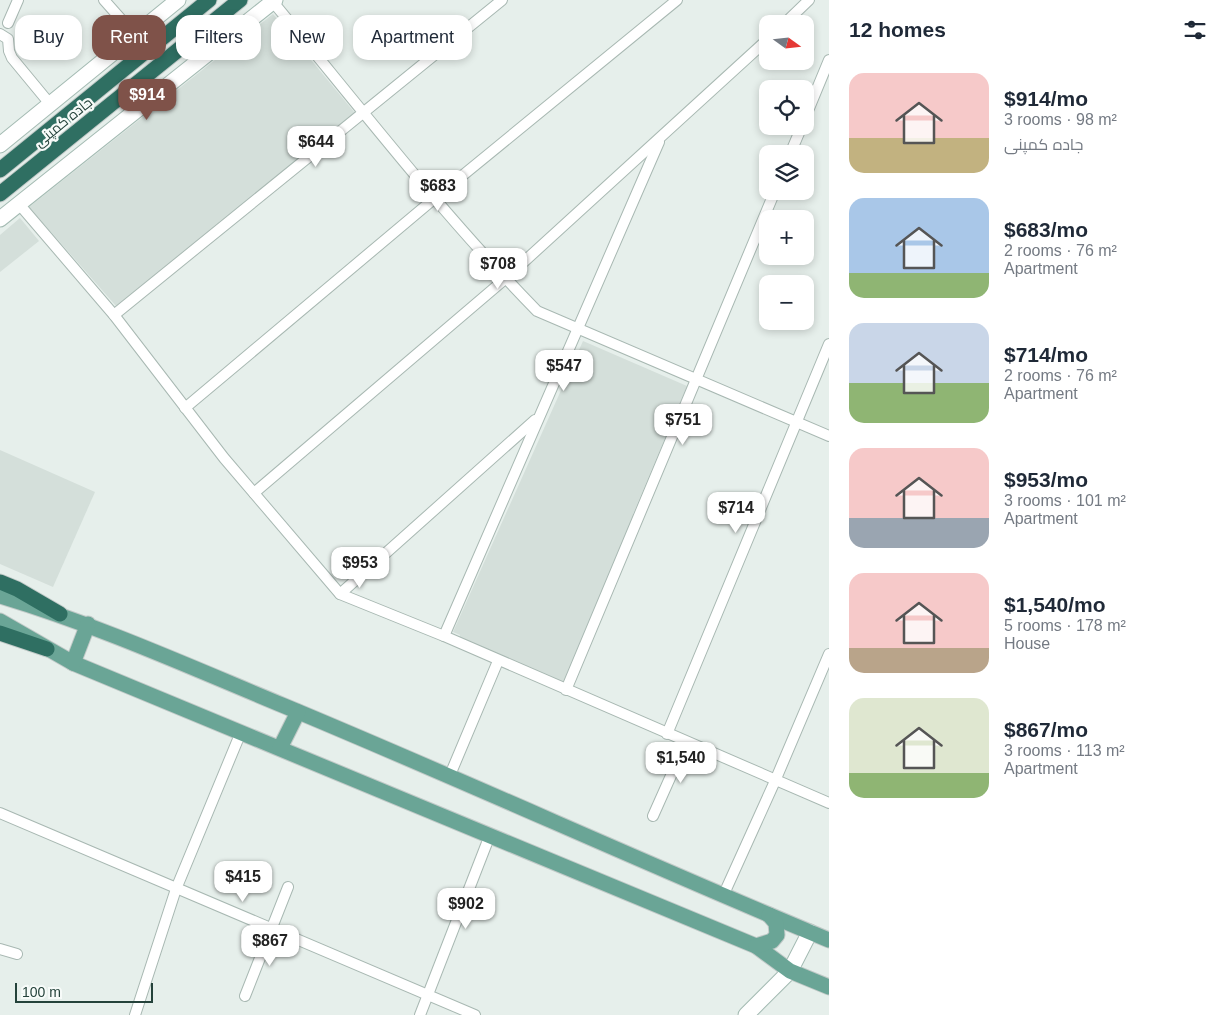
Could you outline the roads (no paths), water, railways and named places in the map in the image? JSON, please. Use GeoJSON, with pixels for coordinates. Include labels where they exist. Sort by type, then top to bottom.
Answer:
{"type":"FeatureCollection","features":[{"type":"Feature","properties":{"kind":"highway","name":"جاده کمپنی"},"geometry":{"type":"LineString","coordinates":[[0,170],[209,0]]}},
{"type":"Feature","properties":{"kind":"highway","name":"جاده کمپنی"},"geometry":{"type":"LineString","coordinates":[[0,194],[240,0]]}},
{"type":"Feature","properties":{"kind":"highway"},"geometry":{"type":"LineString","coordinates":[[0,582],[18,589],[60,614]]}},
{"type":"Feature","properties":{"kind":"highway"},"geometry":{"type":"LineString","coordinates":[[0,633],[48,649]]}},
{"type":"Feature","properties":{"kind":"main road"},"geometry":{"type":"LineString","coordinates":[[0,596],[88,624],[450,775],[723,896],[829,940]]}},
{"type":"Feature","properties":{"kind":"main road"},"geometry":{"type":"LineString","coordinates":[[0,621],[73,663],[756,946],[790,970],[829,988]]}},
{"type":"Feature","properties":{"kind":"main road"},"geometry":{"type":"LineString","coordinates":[[73,663],[88,624]]}},
{"type":"Feature","properties":{"kind":"main road"},"geometry":{"type":"LineString","coordinates":[[280,748],[298,712]]}},
{"type":"Feature","properties":{"kind":"main road"},"geometry":{"type":"LineString","coordinates":[[756,946],[772,941],[777,935],[776,922],[769,915]]}},
{"type":"Feature","properties":{"kind":"street"},"geometry":{"type":"LineString","coordinates":[[8,23],[18,0]]}},
{"type":"Feature","properties":{"kind":"street"},"geometry":{"type":"LineString","coordinates":[[104,0],[117,15]]}},
{"type":"Feature","properties":{"kind":"street"},"geometry":{"type":"LineString","coordinates":[[160,15],[178,0]]}},
{"type":"Feature","properties":{"kind":"street"},"geometry":{"type":"LineString","coordinates":[[114,315],[502,0]]}},
{"type":"Feature","properties":{"kind":"street"},"geometry":{"type":"LineString","coordinates":[[185,408],[435,198],[677,0]]}},
{"type":"Feature","properties":{"kind":"street"},"geometry":{"type":"LineString","coordinates":[[793,15],[809,0]]}},
{"type":"Feature","properties":{"kind":"street"},"geometry":{"type":"LineString","coordinates":[[0,219],[274,1],[435,198],[505,279],[537,311],[696,381],[829,436]]}},
{"type":"Feature","properties":{"kind":"street"},"geometry":{"type":"LineString","coordinates":[[0,34],[8,39],[12,58],[50,104]]}},
{"type":"Feature","properties":{"kind":"street"},"geometry":{"type":"LineString","coordinates":[[254,493],[505,279],[759,47]]}},
{"type":"Feature","properties":{"kind":"street"},"geometry":{"type":"LineString","coordinates":[[0,145],[105,60]]}},
{"type":"Feature","properties":{"kind":"street"},"geometry":{"type":"LineString","coordinates":[[814,96],[829,60]]}},
{"type":"Feature","properties":{"kind":"street"},"geometry":{"type":"LineString","coordinates":[[444,636],[579,330],[661,138]]}},
{"type":"Feature","properties":{"kind":"street"},"geometry":{"type":"LineString","coordinates":[[566,690],[771,200]]}},
{"type":"Feature","properties":{"kind":"street"},"geometry":{"type":"LineString","coordinates":[[19,204],[114,315],[185,408],[340,594],[444,636],[829,804]]}},
{"type":"Feature","properties":{"kind":"street"},"geometry":{"type":"LineString","coordinates":[[666,734],[829,344]]}},
{"type":"Feature","properties":{"kind":"street"},"geometry":{"type":"LineString","coordinates":[[340,594],[539,417]]}},
{"type":"Feature","properties":{"kind":"street"},"geometry":{"type":"LineString","coordinates":[[723,896],[776,781],[829,654]]}},
{"type":"Feature","properties":{"kind":"street"},"geometry":{"type":"LineString","coordinates":[[450,775],[498,661]]}},
{"type":"Feature","properties":{"kind":"street"},"geometry":{"type":"LineString","coordinates":[[135,1015],[176,889],[242,732]]}},
{"type":"Feature","properties":{"kind":"street"},"geometry":{"type":"LineString","coordinates":[[653,816],[686,742]]}},
{"type":"Feature","properties":{"kind":"street"},"geometry":{"type":"LineString","coordinates":[[0,813],[428,996],[454,1011],[475,1015]]}},
{"type":"Feature","properties":{"kind":"street"},"geometry":{"type":"LineString","coordinates":[[420,1015],[490,835]]}},
{"type":"Feature","properties":{"kind":"street"},"geometry":{"type":"LineString","coordinates":[[245,996],[288,887]]}},
{"type":"Feature","properties":{"kind":"street"},"geometry":{"type":"LineString","coordinates":[[746,1015],[790,970],[810,932]]}},
{"type":"Feature","properties":{"kind":"street"},"geometry":{"type":"LineString","coordinates":[[0,949],[17,954]]}}]}
